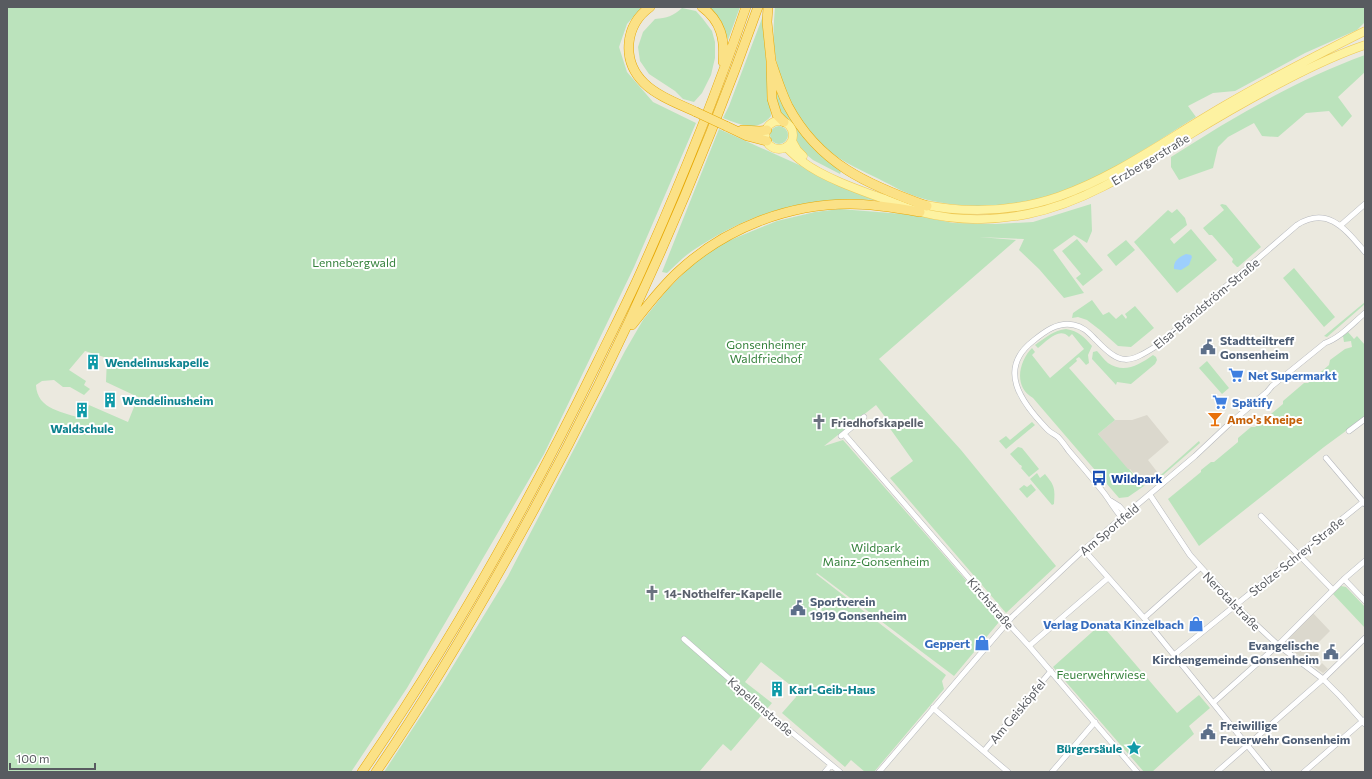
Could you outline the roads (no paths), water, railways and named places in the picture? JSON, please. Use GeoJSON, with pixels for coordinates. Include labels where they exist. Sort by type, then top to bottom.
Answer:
{"type":"FeatureCollection","features":[{"type":"Feature","properties":{"kind":"highway"},"geometry":{"type":"LineString","coordinates":[[650,7],[637,20],[631,31],[628,53],[632,66],[640,78],[648,86],[666,97],[696,112],[747,136],[767,140]]}},
{"type":"Feature","properties":{"kind":"highway"},"geometry":{"type":"LineString","coordinates":[[702,7],[711,15],[722,34],[724,48],[722,74]]}},
{"type":"Feature","properties":{"kind":"highway"},"geometry":{"type":"LineString","coordinates":[[362,772],[423,679],[479,587],[559,440],[642,268],[682,176],[722,74],[746,7]]}},
{"type":"Feature","properties":{"kind":"highway"},"geometry":{"type":"LineString","coordinates":[[376,772],[488,593],[568,448],[624,335],[689,188],[758,7]]}},
{"type":"Feature","properties":{"kind":"highway"},"geometry":{"type":"LineString","coordinates":[[768,7],[768,41],[771,61],[773,105],[777,115],[784,122]]}},
{"type":"Feature","properties":{"kind":"highway"},"geometry":{"type":"LineString","coordinates":[[771,61],[783,95],[795,118],[814,142],[828,156],[841,166],[878,188],[923,209]]}},
{"type":"Feature","properties":{"kind":"highway"},"geometry":{"type":"LineString","coordinates":[[726,126],[750,132],[767,130]]}},
{"type":"Feature","properties":{"kind":"highway"},"geometry":{"type":"LineString","coordinates":[[624,335],[664,286],[680,270],[717,242],[759,221],[803,208],[834,205],[872,205],[923,209]]}},
{"type":"Feature","properties":{"kind":"main road","name":"Erzbergerstraße"},"geometry":{"type":"LineString","coordinates":[[923,209],[992,211],[1027,206],[1076,191],[1111,174],[1250,91],[1365,31]]}},
{"type":"Feature","properties":{"kind":"main road","name":"Erzbergerstraße"},"geometry":{"type":"LineString","coordinates":[[923,209],[954,217],[992,218],[1028,214],[1079,198],[1115,180],[1252,98],[1308,69],[1365,45]]}},
{"type":"Feature","properties":{"kind":"main road"},"geometry":{"type":"LineString","coordinates":[[792,141],[786,147],[773,147],[766,137],[769,126],[776,122],[784,122],[791,128],[793,136],[792,141],[797,150],[802,155],[823,168],[923,209]]}},
{"type":"Feature","properties":{"kind":"main road"},"geometry":{"type":"LineString","coordinates":[[786,147],[802,162],[828,176],[869,194],[923,209]]}},
{"type":"Feature","properties":{"kind":"street"},"geometry":{"type":"LineString","coordinates":[[1341,225],[1365,204]]}},
{"type":"Feature","properties":{"kind":"street","name":"Elsa-Brändström-Straße"},"geometry":{"type":"LineString","coordinates":[[1122,518],[1108,498],[1058,437],[1046,429],[1020,395],[1014,376],[1015,367],[1019,356],[1025,347],[1041,334],[1062,324],[1069,324],[1085,329],[1110,354],[1120,359],[1130,359],[1142,355],[1161,342],[1302,222],[1311,218],[1328,219],[1341,225],[1365,252]]}},
{"type":"Feature","properties":{"kind":"street","name":"Am Sportfeld"},"geometry":{"type":"LineString","coordinates":[[879,772],[1007,622],[1041,588],[1150,495],[1272,386],[1365,313]]}},
{"type":"Feature","properties":{"kind":"street","name":"Kirchstraße"},"geometry":{"type":"LineString","coordinates":[[864,417],[843,435],[1029,646],[1135,771]]}},
{"type":"Feature","properties":{"kind":"street"},"geometry":{"type":"LineString","coordinates":[[1349,431],[1365,419]]}},
{"type":"Feature","properties":{"kind":"street"},"geometry":{"type":"LineString","coordinates":[[1326,458],[1364,503]]}},
{"type":"Feature","properties":{"kind":"street","name":"Nerotalstraße"},"geometry":{"type":"LineString","coordinates":[[1150,495],[1190,555],[1235,606],[1278,645],[1323,679],[1364,722]]}},
{"type":"Feature","properties":{"kind":"street","name":"Elsa-Brändström-Straße"},"geometry":{"type":"LineString","coordinates":[[1108,498],[1119,506],[1126,514]]}},
{"type":"Feature","properties":{"kind":"street","name":"Stolze-Schrey-Straße"},"geometry":{"type":"LineString","coordinates":[[1174,655],[1364,503]]}},
{"type":"Feature","properties":{"kind":"street"},"geometry":{"type":"LineString","coordinates":[[1261,516],[1333,590]]}},
{"type":"Feature","properties":{"kind":"street"},"geometry":{"type":"LineString","coordinates":[[1084,550],[1144,618],[1269,772]]}},
{"type":"Feature","properties":{"kind":"street"},"geometry":{"type":"LineString","coordinates":[[1213,703],[1278,645],[1344,579],[1365,561]]}},
{"type":"Feature","properties":{"kind":"street"},"geometry":{"type":"LineString","coordinates":[[1144,618],[1200,568]]}},
{"type":"Feature","properties":{"kind":"street"},"geometry":{"type":"LineString","coordinates":[[1029,646],[1108,578]]}},
{"type":"Feature","properties":{"kind":"street"},"geometry":{"type":"LineString","coordinates":[[1344,579],[1365,601]]}},
{"type":"Feature","properties":{"kind":"street"},"geometry":{"type":"LineString","coordinates":[[1217,772],[1323,679],[1365,638]]}},
{"type":"Feature","properties":{"kind":"street","name":"Kapellenstraße"},"geometry":{"type":"LineString","coordinates":[[684,639],[840,772]]}},
{"type":"Feature","properties":{"kind":"street","name":"Am Geisköpfel"},"geometry":{"type":"LineString","coordinates":[[984,751],[1051,672]]}},
{"type":"Feature","properties":{"kind":"street"},"geometry":{"type":"LineString","coordinates":[[933,708],[1008,772]]}},
{"type":"Feature","properties":{"kind":"street"},"geometry":{"type":"LineString","coordinates":[[1052,772],[1095,722]]}},
{"type":"Feature","properties":{"kind":"street"},"geometry":{"type":"LineString","coordinates":[[1304,772],[1364,722]]}},
{"type":"Feature","properties":{"kind":"street"},"geometry":{"type":"LineString","coordinates":[[824,772],[831,765]]}},
{"type":"Feature","properties":{"kind":"water"},"geometry":{"type":"Polygon","coordinates":[[[1186,254],[1191,255],[1192,257],[1189,265],[1181,270],[1174,269],[1174,264],[1177,260],[1186,254]]]}},
{"type":"Feature","properties":{"kind":"place","name":"Stadtteiltreff Gonsenheim"},"geometry":{"type":"Point","coordinates":[1208,347]}},
{"type":"Feature","properties":{"kind":"place","name":"Wendelinuskapelle"},"geometry":{"type":"Point","coordinates":[93,362]}},
{"type":"Feature","properties":{"kind":"place","name":"Net Supermarkt"},"geometry":{"type":"Point","coordinates":[1236,375]}},
{"type":"Feature","properties":{"kind":"place","name":"Wendelinusheim"},"geometry":{"type":"Point","coordinates":[110,400]}},
{"type":"Feature","properties":{"kind":"place","name":"Spätify"},"geometry":{"type":"Point","coordinates":[1220,402]}},
{"type":"Feature","properties":{"kind":"place","name":"Waldschule"},"geometry":{"type":"Point","coordinates":[82,410]}},
{"type":"Feature","properties":{"kind":"place","name":"Amo's Kneipe"},"geometry":{"type":"Point","coordinates":[1215,419]}},
{"type":"Feature","properties":{"kind":"place","name":"Friedhofskapelle"},"geometry":{"type":"Point","coordinates":[819,422]}},
{"type":"Feature","properties":{"kind":"place","name":"Wildpark"},"geometry":{"type":"Point","coordinates":[1099,478]}},
{"type":"Feature","properties":{"kind":"place","name":"14-Nothelfer-Kapelle"},"geometry":{"type":"Point","coordinates":[652,593]}},
{"type":"Feature","properties":{"kind":"place","name":"Sportverein 1919 Gonsenheim"},"geometry":{"type":"Point","coordinates":[798,608]}},
{"type":"Feature","properties":{"kind":"place","name":"Verlag Donata Kinzelbach"},"geometry":{"type":"Point","coordinates":[1196,624]}},
{"type":"Feature","properties":{"kind":"place","name":"Geppert"},"geometry":{"type":"Point","coordinates":[982,643]}},
{"type":"Feature","properties":{"kind":"place","name":"Evangelische Kirchengemeinde Gonsenheim"},"geometry":{"type":"Point","coordinates":[1331,652]}},
{"type":"Feature","properties":{"kind":"place","name":"Karl-Geib-Haus"},"geometry":{"type":"Point","coordinates":[777,689]}},
{"type":"Feature","properties":{"kind":"place","name":"Freiwillige Feuerwehr Gonsenheim"},"geometry":{"type":"Point","coordinates":[1208,732]}},
{"type":"Feature","properties":{"kind":"place","name":"Bürgersäule"},"geometry":{"type":"Point","coordinates":[1134,748]}},
{"type":"Feature","properties":{"kind":"park label","name":"Lennebergwald"},"geometry":{"type":"Point","coordinates":[354,262]}},
{"type":"Feature","properties":{"kind":"park label","name":"Gonsenheimer Waldfriedhof"},"geometry":{"type":"Point","coordinates":[766,351]}},
{"type":"Feature","properties":{"kind":"park label","name":"Wildpark Mainz-Gonsenheim"},"geometry":{"type":"Point","coordinates":[876,554]}},
{"type":"Feature","properties":{"kind":"park label","name":"Feuerwehrwiese"},"geometry":{"type":"Point","coordinates":[1101,674]}}]}
